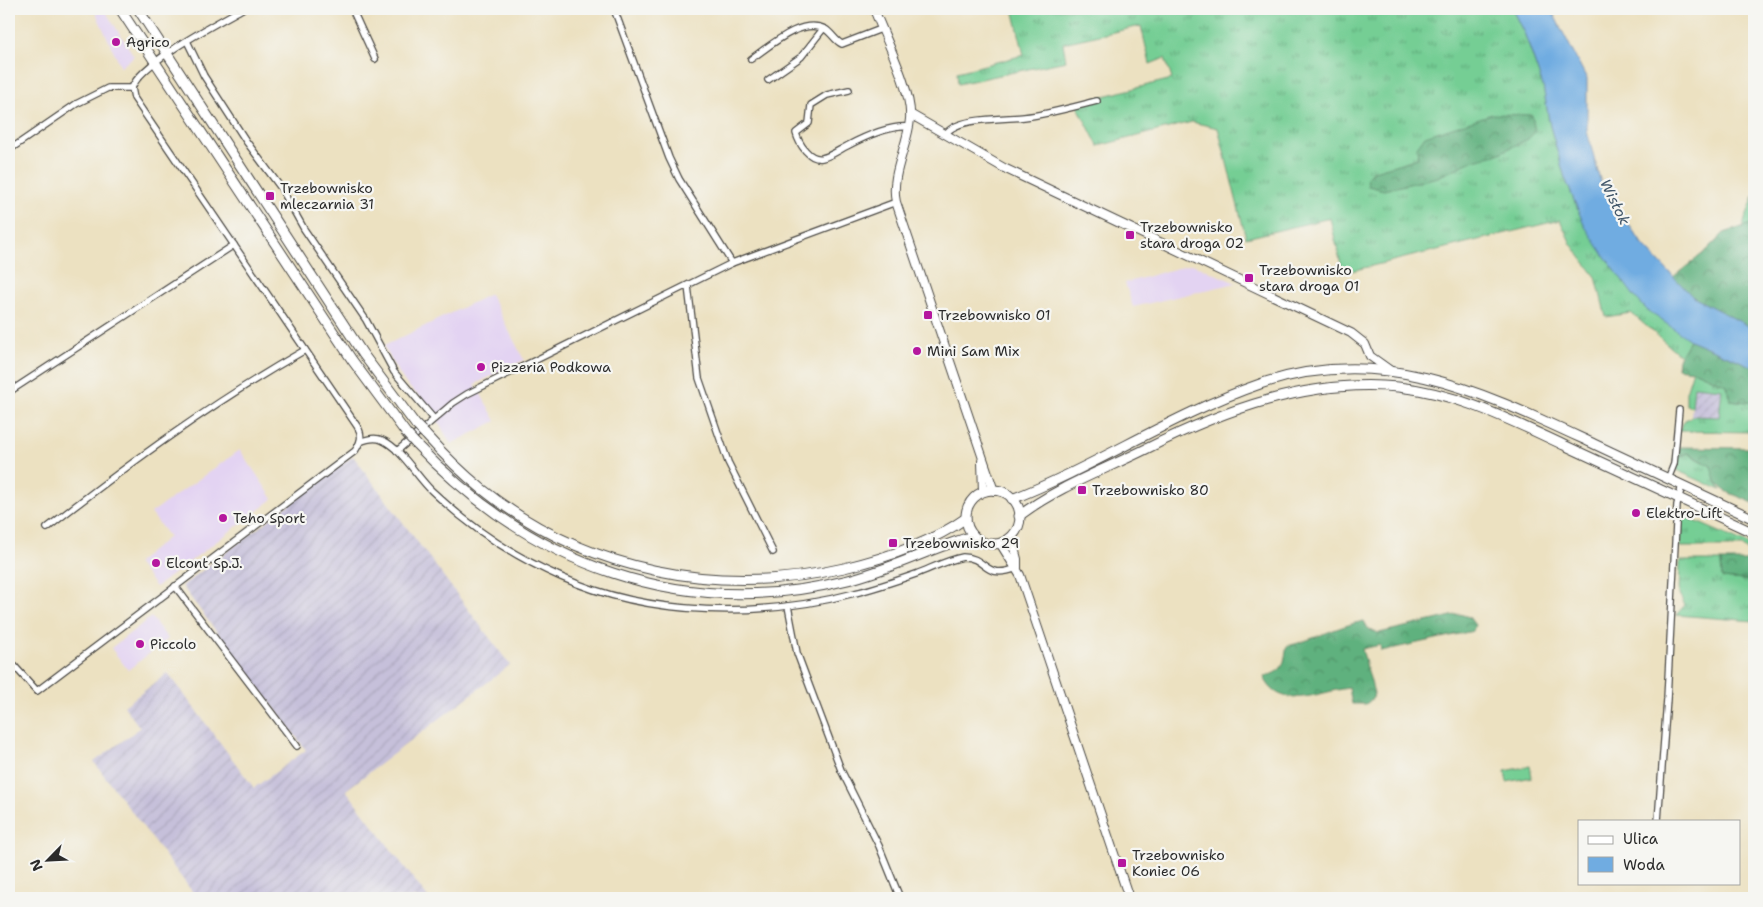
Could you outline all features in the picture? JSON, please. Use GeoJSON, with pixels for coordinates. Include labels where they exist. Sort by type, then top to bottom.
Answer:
{"type":"FeatureCollection","features":[{"type":"Feature","properties":{"kind":"main road"},"geometry":{"type":"LineString","coordinates":[[120,9],[346,352],[406,433],[464,491],[526,535],[596,567],[653,584],[684,589],[752,593],[822,586],[899,565],[974,536]]}},
{"type":"Feature","properties":{"kind":"main road"},"geometry":{"type":"LineString","coordinates":[[138,9],[363,354],[416,424],[483,490],[540,527],[600,554],[632,565],[678,576],[729,580],[814,574],[890,554],[929,539],[966,518]]}},
{"type":"Feature","properties":{"kind":"main road"},"geometry":{"type":"LineString","coordinates":[[1012,499],[1182,416],[1263,383],[1308,372],[1360,369],[1391,371],[1432,378],[1480,393],[1754,519]]}},
{"type":"Feature","properties":{"kind":"main road"},"geometry":{"type":"LineString","coordinates":[[1263,383],[1257,392],[1258,396],[1268,400]]}},
{"type":"Feature","properties":{"kind":"main road"},"geometry":{"type":"LineString","coordinates":[[1020,516],[1046,498],[1175,434],[1223,415],[1268,400],[1322,388],[1361,385],[1398,387],[1440,395],[1503,417],[1754,533]]}},
{"type":"Feature","properties":{"kind":"main road"},"geometry":{"type":"LineString","coordinates":[[994,491],[1012,499],[1020,516],[1019,524],[1010,537],[1000,543],[986,543],[974,536],[966,518],[970,502],[983,492],[994,491]]}},
{"type":"Feature","properties":{"kind":"street"},"geometry":{"type":"LineString","coordinates":[[9,660],[37,691],[352,453],[360,442],[361,434],[357,426],[134,98],[132,88],[134,81],[187,41],[242,9]]}},
{"type":"Feature","properties":{"kind":"street"},"geometry":{"type":"LineString","coordinates":[[352,9],[375,59]]}},
{"type":"Feature","properties":{"kind":"street"},"geometry":{"type":"LineString","coordinates":[[614,9],[669,158],[679,179],[732,263]]}},
{"type":"Feature","properties":{"kind":"street"},"geometry":{"type":"LineString","coordinates":[[874,9],[904,86],[910,114],[909,127],[896,183],[896,202],[982,461],[994,491]]}},
{"type":"Feature","properties":{"kind":"street"},"geometry":{"type":"LineString","coordinates":[[751,59],[798,30],[809,26],[823,29],[842,44],[882,29]]}},
{"type":"Feature","properties":{"kind":"street"},"geometry":{"type":"LineString","coordinates":[[768,80],[801,57],[823,29]]}},
{"type":"Feature","properties":{"kind":"street"},"geometry":{"type":"LineString","coordinates":[[187,41],[204,76],[246,141],[282,188],[304,229],[366,320],[394,372],[434,419]]}},
{"type":"Feature","properties":{"kind":"street"},"geometry":{"type":"LineString","coordinates":[[9,150],[76,104],[108,88],[132,88]]}},
{"type":"Feature","properties":{"kind":"street"},"geometry":{"type":"LineString","coordinates":[[849,90],[826,95],[811,105],[809,123],[796,133],[806,151],[812,156],[822,158],[866,137],[901,127],[909,127]]}},
{"type":"Feature","properties":{"kind":"street"},"geometry":{"type":"LineString","coordinates":[[946,134],[953,127],[974,122],[1025,117],[1097,101]]}},
{"type":"Feature","properties":{"kind":"street"},"geometry":{"type":"LineString","coordinates":[[910,114],[1004,168],[1351,333],[1363,341],[1370,356],[1391,371]]}},
{"type":"Feature","properties":{"kind":"street"},"geometry":{"type":"LineString","coordinates":[[397,451],[467,394],[732,263],[896,202]]}},
{"type":"Feature","properties":{"kind":"street"},"geometry":{"type":"LineString","coordinates":[[9,392],[234,245]]}},
{"type":"Feature","properties":{"kind":"street"},"geometry":{"type":"LineString","coordinates":[[688,286],[698,378],[728,462],[773,552]]}},
{"type":"Feature","properties":{"kind":"street"},"geometry":{"type":"LineString","coordinates":[[47,528],[136,458],[189,421],[244,385],[305,350]]}},
{"type":"Feature","properties":{"kind":"street"},"geometry":{"type":"LineString","coordinates":[[1360,369],[1370,356]]}},
{"type":"Feature","properties":{"kind":"street"},"geometry":{"type":"LineString","coordinates":[[1658,820],[1668,699],[1678,498],[1682,494],[1675,482],[1674,464],[1679,410]]}},
{"type":"Feature","properties":{"kind":"street"},"geometry":{"type":"LineString","coordinates":[[360,442],[367,439],[381,440],[397,451],[415,474],[462,519],[495,543],[563,578],[599,591],[637,601],[669,606],[732,608],[788,606],[854,594],[963,557],[972,559],[996,573],[1003,574],[1017,568]]}},
{"type":"Feature","properties":{"kind":"street"},"geometry":{"type":"LineString","coordinates":[[982,461],[983,492]]}},
{"type":"Feature","properties":{"kind":"street"},"geometry":{"type":"LineString","coordinates":[[1010,537],[1017,568],[1129,898]]}},
{"type":"Feature","properties":{"kind":"street"},"geometry":{"type":"LineString","coordinates":[[1000,543],[1017,568]]}},
{"type":"Feature","properties":{"kind":"street"},"geometry":{"type":"LineString","coordinates":[[175,586],[297,746]]}},
{"type":"Feature","properties":{"kind":"street"},"geometry":{"type":"LineString","coordinates":[[788,606],[798,653],[841,770],[879,846],[900,898]]}},
{"type":"Feature","properties":{"kind":"shaded area"},"geometry":{"type":"Polygon","coordinates":[[[94,9],[104,9],[134,56],[121,67],[94,9]]]}},
{"type":"Feature","properties":{"kind":"shaded area"},"geometry":{"type":"Polygon","coordinates":[[[1192,264],[1236,283],[1133,307],[1125,283],[1192,264]]]}},
{"type":"Feature","properties":{"kind":"shaded area"},"geometry":{"type":"Polygon","coordinates":[[[490,294],[524,360],[475,384],[496,421],[451,444],[429,406],[407,385],[384,346],[490,294]]]}},
{"type":"Feature","properties":{"kind":"shaded area"},"geometry":{"type":"Polygon","coordinates":[[[1694,385],[1722,389],[1719,417],[1691,416],[1694,385]]]}},
{"type":"Feature","properties":{"kind":"shaded area"},"geometry":{"type":"Polygon","coordinates":[[[240,450],[273,499],[156,587],[137,563],[169,537],[151,513],[240,450]]]}},
{"type":"Feature","properties":{"kind":"shaded area"},"geometry":{"type":"Polygon","coordinates":[[[353,456],[510,665],[346,790],[428,898],[197,898],[94,762],[140,728],[124,706],[168,673],[254,788],[306,750],[182,586],[353,456]]]}},
{"type":"Feature","properties":{"kind":"shaded area","name":"Piccolo"},"geometry":{"type":"Polygon","coordinates":[[[151,617],[168,639],[128,670],[111,648],[151,617]]]}},
{"type":"Feature","properties":{"kind":"green space"},"geometry":{"type":"Polygon","coordinates":[[[1013,9],[1512,9],[1525,35],[1543,86],[1550,126],[1565,178],[1584,225],[1690,340],[1680,355],[1631,313],[1606,317],[1596,277],[1571,244],[1560,220],[1343,273],[1330,218],[1246,238],[1218,128],[1192,122],[1098,146],[1076,103],[1172,79],[1165,58],[1150,64],[1141,26],[1063,43],[1066,61],[958,84],[957,72],[1024,55],[1013,9]]]}},
{"type":"Feature","properties":{"kind":"green space"},"geometry":{"type":"Polygon","coordinates":[[[1492,114],[1532,115],[1535,132],[1528,139],[1496,155],[1474,160],[1438,177],[1384,190],[1368,186],[1367,178],[1371,172],[1418,158],[1417,147],[1425,136],[1492,114]]]}},
{"type":"Feature","properties":{"kind":"green space"},"geometry":{"type":"Polygon","coordinates":[[[1754,196],[1754,223],[1742,227],[1754,196]]]}},
{"type":"Feature","properties":{"kind":"green space"},"geometry":{"type":"Polygon","coordinates":[[[1754,223],[1754,329],[1693,297],[1673,277],[1706,251],[1724,233],[1754,223]]]}},
{"type":"Feature","properties":{"kind":"green space"},"geometry":{"type":"Polygon","coordinates":[[[1690,340],[1754,367],[1754,403],[1730,400],[1727,385],[1693,370],[1677,368],[1678,359],[1690,340]]]}},
{"type":"Feature","properties":{"kind":"green space"},"geometry":{"type":"Polygon","coordinates":[[[1693,370],[1727,385],[1730,400],[1754,403],[1754,432],[1678,431],[1685,420],[1691,416],[1719,417],[1722,389],[1694,386],[1692,407],[1686,405],[1686,392],[1693,370]]]}},
{"type":"Feature","properties":{"kind":"green space"},"geometry":{"type":"Polygon","coordinates":[[[1678,447],[1754,448],[1753,503],[1731,494],[1721,487],[1711,466],[1688,453],[1677,458],[1678,447]]]}},
{"type":"Feature","properties":{"kind":"green space"},"geometry":{"type":"Polygon","coordinates":[[[1687,453],[1711,466],[1721,490],[1676,470],[1677,458],[1687,453]]]}},
{"type":"Feature","properties":{"kind":"green space"},"geometry":{"type":"Polygon","coordinates":[[[1681,515],[1754,547],[1754,554],[1742,547],[1680,547],[1681,515]]]}},
{"type":"Feature","properties":{"kind":"green space"},"geometry":{"type":"Polygon","coordinates":[[[1680,561],[1721,561],[1722,578],[1754,581],[1754,621],[1676,615],[1685,605],[1679,594],[1680,561]]]}},
{"type":"Feature","properties":{"kind":"green space"},"geometry":{"type":"Polygon","coordinates":[[[1721,561],[1754,561],[1754,581],[1722,578],[1721,561]]]}},
{"type":"Feature","properties":{"kind":"green space"},"geometry":{"type":"Polygon","coordinates":[[[1460,614],[1469,617],[1475,625],[1473,631],[1381,651],[1380,645],[1362,649],[1374,693],[1373,698],[1366,704],[1352,704],[1349,688],[1302,697],[1290,697],[1280,694],[1271,688],[1264,677],[1276,672],[1282,666],[1287,646],[1344,626],[1364,621],[1369,630],[1379,633],[1460,614]]]}},
{"type":"Feature","properties":{"kind":"green space"},"geometry":{"type":"Polygon","coordinates":[[[1530,766],[1532,777],[1507,782],[1505,771],[1530,766]]]}},
{"type":"Feature","properties":{"kind":"water"},"geometry":{"type":"Polygon","coordinates":[[[1512,9],[1551,9],[1587,79],[1587,131],[1602,187],[1644,246],[1693,297],[1754,329],[1754,367],[1690,340],[1648,311],[1634,296],[1603,254],[1584,225],[1565,178],[1550,126],[1543,86],[1525,35],[1512,9]]]}},
{"type":"Feature","properties":{"kind":"place","name":"Agrico"},"geometry":{"type":"Point","coordinates":[116,42]}},
{"type":"Feature","properties":{"kind":"place","name":"Trzebownisko mleczarnia 31"},"geometry":{"type":"Point","coordinates":[270,196]}},
{"type":"Feature","properties":{"kind":"place","name":"Trzebownisko stara droga 02"},"geometry":{"type":"Point","coordinates":[1130,235]}},
{"type":"Feature","properties":{"kind":"place","name":"Trzebownisko stara droga 01"},"geometry":{"type":"Point","coordinates":[1249,278]}},
{"type":"Feature","properties":{"kind":"place","name":"Trzebownisko 01"},"geometry":{"type":"Point","coordinates":[928,315]}},
{"type":"Feature","properties":{"kind":"place","name":"Mini Sam Mix"},"geometry":{"type":"Point","coordinates":[917,351]}},
{"type":"Feature","properties":{"kind":"place","name":"Pizzeria Podkowa"},"geometry":{"type":"Point","coordinates":[481,367]}},
{"type":"Feature","properties":{"kind":"place","name":"Trzebownisko 80"},"geometry":{"type":"Point","coordinates":[1082,490]}},
{"type":"Feature","properties":{"kind":"place","name":"Elektro-Lift"},"geometry":{"type":"Point","coordinates":[1636,513]}},
{"type":"Feature","properties":{"kind":"place","name":"Teho Sport"},"geometry":{"type":"Point","coordinates":[223,518]}},
{"type":"Feature","properties":{"kind":"place","name":"Trzebownisko 29"},"geometry":{"type":"Point","coordinates":[893,543]}},
{"type":"Feature","properties":{"kind":"place","name":"Elcont Sp.J."},"geometry":{"type":"Point","coordinates":[156,563]}},
{"type":"Feature","properties":{"kind":"place","name":"Piccolo"},"geometry":{"type":"Point","coordinates":[140,644]}},
{"type":"Feature","properties":{"kind":"place","name":"Trzebownisko Koniec 06"},"geometry":{"type":"Point","coordinates":[1122,863]}},
{"type":"Feature","properties":{"kind":"water label","name":"Wisłok"},"geometry":{"type":"Point","coordinates":[1615,202]}}]}
